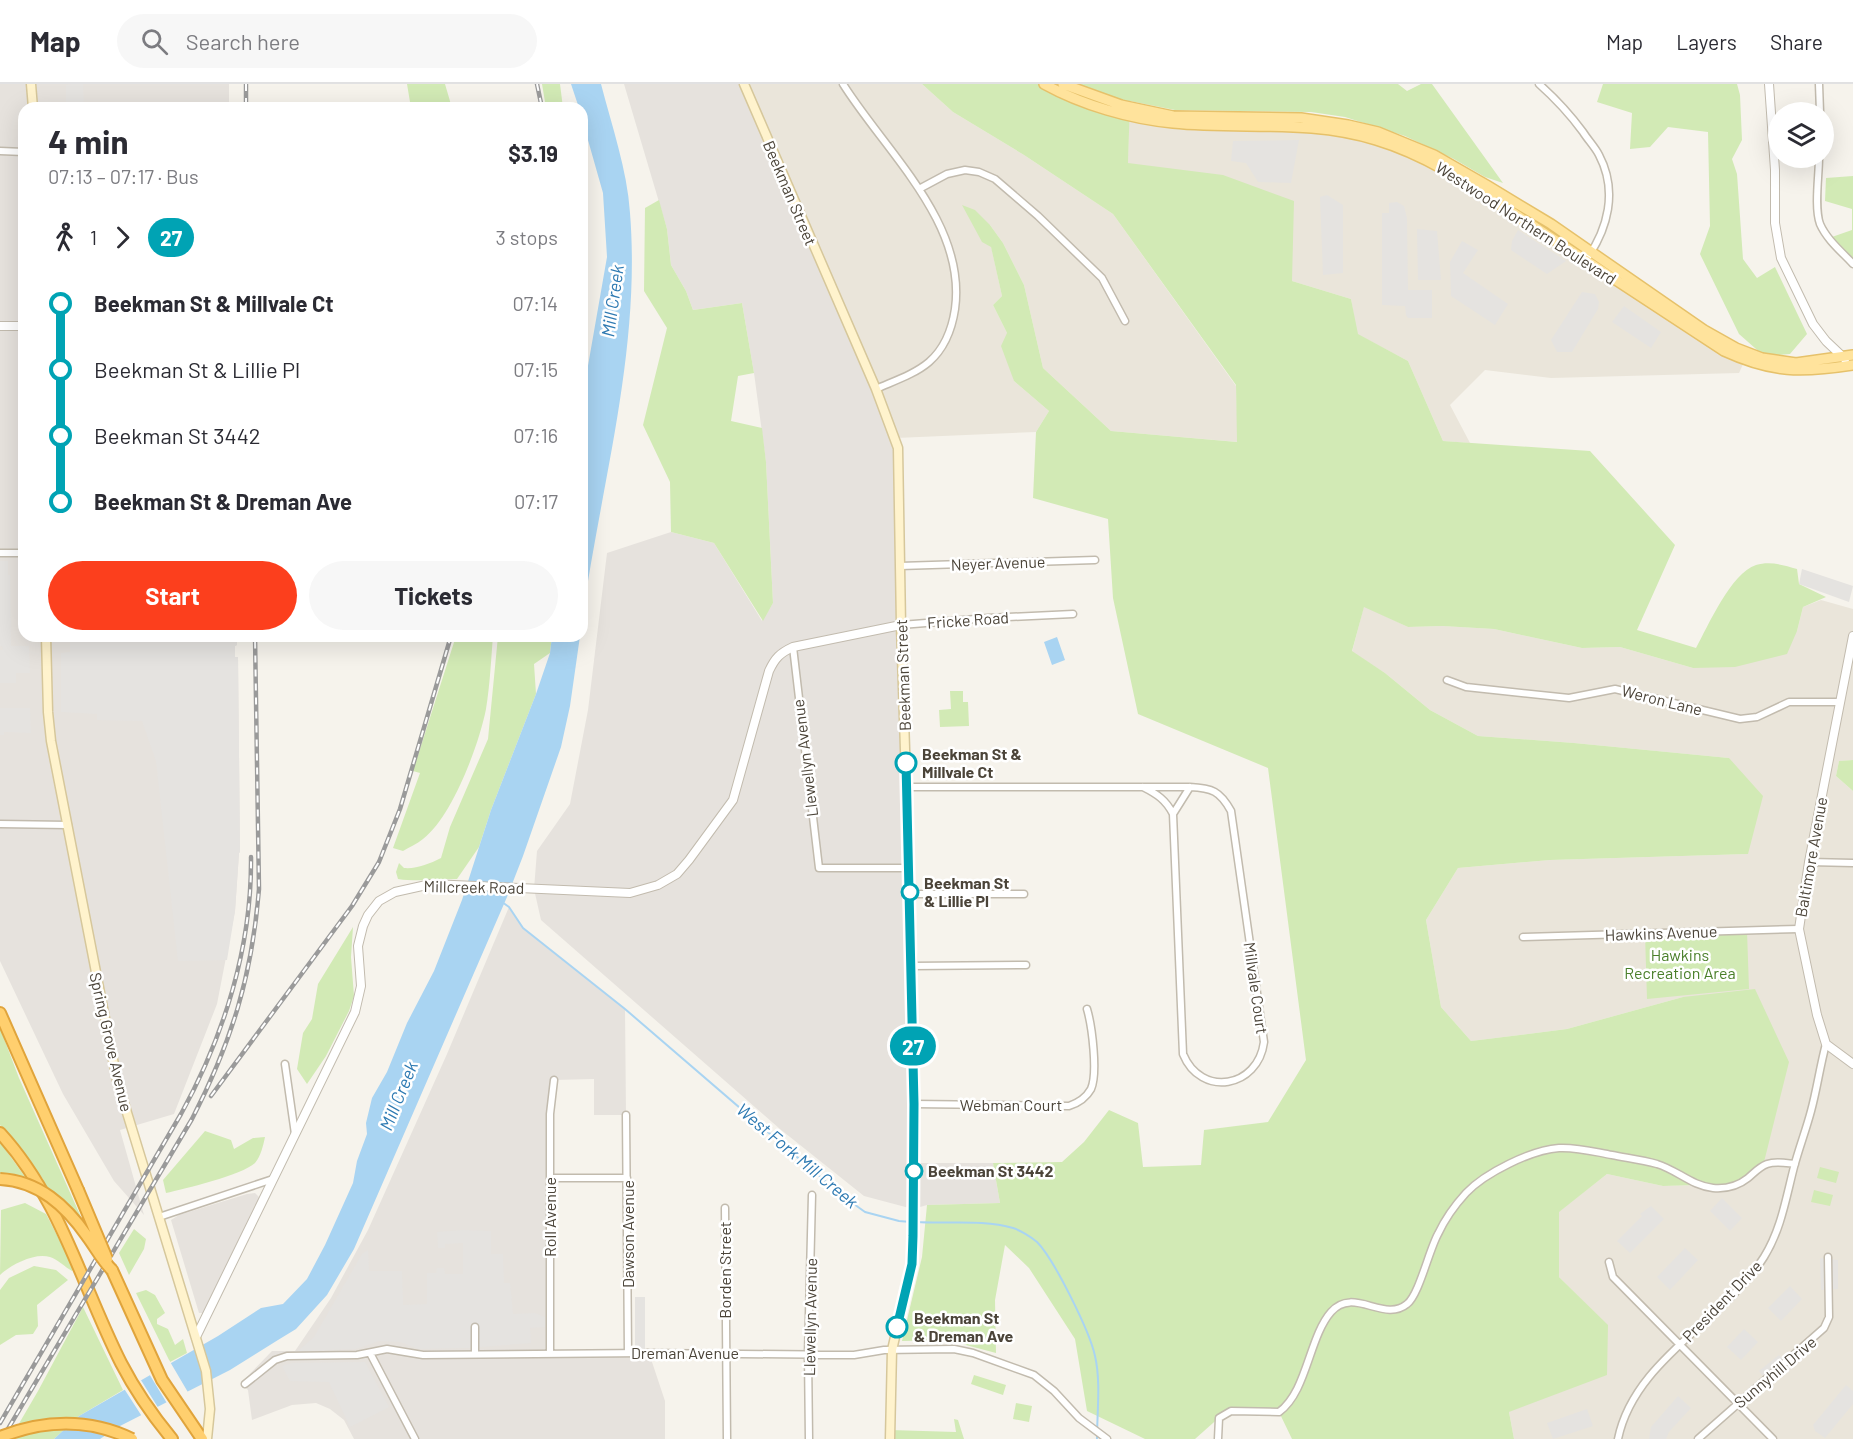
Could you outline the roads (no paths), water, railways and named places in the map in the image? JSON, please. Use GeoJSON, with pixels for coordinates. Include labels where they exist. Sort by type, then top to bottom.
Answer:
{"type":"FeatureCollection","features":[{"type":"Feature","properties":{"kind":"highway"},"geometry":{"type":"LineString","coordinates":[[0,1013],[162,1380],[202,1439]]}},
{"type":"Feature","properties":{"kind":"highway"},"geometry":{"type":"LineString","coordinates":[[0,1133],[22,1160],[49,1203],[122,1365],[155,1419],[172,1439]]}},
{"type":"Feature","properties":{"kind":"highway"},"geometry":{"type":"LineString","coordinates":[[0,1179],[21,1182],[53,1198],[68,1212],[112,1270]]}},
{"type":"Feature","properties":{"kind":"highway"},"geometry":{"type":"LineString","coordinates":[[0,1437],[30,1426],[71,1424],[100,1427],[132,1439]]}},
{"type":"Feature","properties":{"kind":"main road"},"geometry":{"type":"LineString","coordinates":[[32,84],[33,102]]}},
{"type":"Feature","properties":{"kind":"main road","name":"Beekman Street"},"geometry":{"type":"LineString","coordinates":[[744,84],[876,389],[898,448],[912,966],[913,1236],[912,1264],[892,1350],[890,1439]]}},
{"type":"Feature","properties":{"kind":"main road","name":"Westwood Northern Boulevard"},"geometry":{"type":"LineString","coordinates":[[1044,84],[1087,103],[1148,119],[1203,125],[1308,126],[1375,139],[1450,172],[1736,348],[1762,358],[1796,363],[1843,357],[1852,363]]}},
{"type":"Feature","properties":{"kind":"main road","name":"Westwood Northern Boulevard"},"geometry":{"type":"LineString","coordinates":[[1064,84],[1121,105],[1173,116],[1301,118],[1378,132],[1416,147],[1457,168],[1551,224],[1588,256],[1724,351],[1774,369],[1800,371],[1852,363]]}},
{"type":"Feature","properties":{"kind":"main road","name":"Spring Grove Avenue"},"geometry":{"type":"LineString","coordinates":[[46,642],[49,725],[111,1056],[131,1128],[207,1371],[210,1409],[207,1439]]}},
{"type":"Feature","properties":{"kind":"street"},"geometry":{"type":"LineString","coordinates":[[843,84],[919,189],[940,228],[953,260],[956,288],[954,321],[943,346],[931,360],[916,371],[876,389]]}},
{"type":"Feature","properties":{"kind":"street"},"geometry":{"type":"LineString","coordinates":[[1539,84],[1563,105],[1598,154],[1606,174],[1608,210],[1601,236],[1588,256]]}},
{"type":"Feature","properties":{"kind":"street"},"geometry":{"type":"LineString","coordinates":[[1769,84],[1775,170],[1775,224],[1781,258],[1813,324],[1826,341],[1843,357]]}},
{"type":"Feature","properties":{"kind":"street"},"geometry":{"type":"LineString","coordinates":[[1819,84],[1820,102]]}},
{"type":"Feature","properties":{"kind":"street"},"geometry":{"type":"LineString","coordinates":[[0,151],[18,152]]}},
{"type":"Feature","properties":{"kind":"street"},"geometry":{"type":"LineString","coordinates":[[1819,168],[1820,223],[1829,238],[1853,264]]}},
{"type":"Feature","properties":{"kind":"street"},"geometry":{"type":"LineString","coordinates":[[919,189],[947,174],[965,170],[979,172],[995,179],[1038,216],[1102,278],[1125,321]]}},
{"type":"Feature","properties":{"kind":"street"},"geometry":{"type":"LineString","coordinates":[[0,326],[18,326]]}},
{"type":"Feature","properties":{"kind":"street"},"geometry":{"type":"LineString","coordinates":[[0,553],[18,553]]}},
{"type":"Feature","properties":{"kind":"street","name":"Neyer Avenue"},"geometry":{"type":"LineString","coordinates":[[900,566],[1095,560]]}},
{"type":"Feature","properties":{"kind":"street","name":"Fricke Road"},"geometry":{"type":"LineString","coordinates":[[793,647],[901,625],[1073,614]]}},
{"type":"Feature","properties":{"kind":"street","name":"Baltimore Avenue"},"geometry":{"type":"LineString","coordinates":[[1826,1044],[1817,1015],[1799,929],[1809,862],[1853,636]]}},
{"type":"Feature","properties":{"kind":"street","name":"Llewellyn Avenue"},"geometry":{"type":"LineString","coordinates":[[793,647],[819,868],[909,868]]}},
{"type":"Feature","properties":{"kind":"street","name":"Millcreek Road"},"geometry":{"type":"LineString","coordinates":[[196,1337],[296,1136],[358,1004],[361,976],[358,946],[368,915],[379,901],[394,892],[431,884],[630,893],[658,885],[676,874],[733,800],[769,670],[780,653],[793,647]]}},
{"type":"Feature","properties":{"kind":"street","name":"Weron Lane"},"geometry":{"type":"LineString","coordinates":[[1447,680],[1466,687],[1569,698],[1615,689],[1740,719],[1757,717],[1789,702],[1840,702]]}},
{"type":"Feature","properties":{"kind":"street","name":"Millvale Court"},"geometry":{"type":"LineString","coordinates":[[907,786],[1190,787],[1206,788],[1223,797],[1231,811],[1264,1042],[1262,1054],[1255,1067],[1240,1079],[1228,1082],[1214,1082],[1202,1077],[1191,1067],[1183,1054],[1173,813]]}},
{"type":"Feature","properties":{"kind":"street"},"geometry":{"type":"LineString","coordinates":[[1143,787],[1160,796],[1168,803],[1173,813]]}},
{"type":"Feature","properties":{"kind":"street"},"geometry":{"type":"LineString","coordinates":[[1173,813],[1190,787]]}},
{"type":"Feature","properties":{"kind":"street"},"geometry":{"type":"LineString","coordinates":[[0,824],[68,825]]}},
{"type":"Feature","properties":{"kind":"street"},"geometry":{"type":"LineString","coordinates":[[1809,862],[1853,862]]}},
{"type":"Feature","properties":{"kind":"street"},"geometry":{"type":"LineString","coordinates":[[910,894],[1024,894]]}},
{"type":"Feature","properties":{"kind":"street","name":"Hawkins Avenue"},"geometry":{"type":"LineString","coordinates":[[1523,937],[1799,929]]}},
{"type":"Feature","properties":{"kind":"street"},"geometry":{"type":"LineString","coordinates":[[912,966],[1026,965]]}},
{"type":"Feature","properties":{"kind":"street","name":"Webman Court"},"geometry":{"type":"LineString","coordinates":[[914,1104],[1069,1106],[1080,1101],[1089,1092],[1093,1081],[1091,1025],[1087,1009]]}},
{"type":"Feature","properties":{"kind":"street"},"geometry":{"type":"LineString","coordinates":[[1826,1044],[1853,1064]]}},
{"type":"Feature","properties":{"kind":"street","name":"President Drive"},"geometry":{"type":"LineString","coordinates":[[1618,1439],[1624,1416],[1637,1392],[1681,1344],[1748,1279],[1765,1256],[1780,1222],[1794,1164],[1812,1110],[1826,1044]]}},
{"type":"Feature","properties":{"kind":"street"},"geometry":{"type":"LineString","coordinates":[[285,1064],[296,1136]]}},
{"type":"Feature","properties":{"kind":"street","name":"Roll Avenue"},"geometry":{"type":"LineString","coordinates":[[550,1354],[550,1114],[554,1080]]}},
{"type":"Feature","properties":{"kind":"street","name":"Dawson Avenue"},"geometry":{"type":"LineString","coordinates":[[626,1115],[628,1353]]}},
{"type":"Feature","properties":{"kind":"street"},"geometry":{"type":"LineString","coordinates":[[1218,1439],[1219,1418],[1222,1415],[1231,1411],[1280,1412],[1284,1409],[1296,1390],[1326,1319],[1338,1305],[1356,1302],[1395,1310],[1406,1305],[1414,1295],[1438,1233],[1456,1205],[1475,1184],[1521,1159],[1558,1148],[1592,1150],[1666,1167],[1697,1185],[1715,1188],[1736,1185],[1749,1178],[1757,1169],[1770,1163],[1794,1164]]}},
{"type":"Feature","properties":{"kind":"street"},"geometry":{"type":"LineString","coordinates":[[550,1178],[627,1179]]}},
{"type":"Feature","properties":{"kind":"street"},"geometry":{"type":"LineString","coordinates":[[159,1217],[273,1179]]}},
{"type":"Feature","properties":{"kind":"street","name":"Llewellyn Avenue"},"geometry":{"type":"LineString","coordinates":[[809,1439],[808,1355],[812,1195]]}},
{"type":"Feature","properties":{"kind":"street","name":"Borden Street"},"geometry":{"type":"LineString","coordinates":[[725,1208],[727,1439]]}},
{"type":"Feature","properties":{"kind":"street","name":"Sunnyhill Drive"},"geometry":{"type":"LineString","coordinates":[[1698,1439],[1824,1328],[1829,1317],[1828,1257]]}},
{"type":"Feature","properties":{"kind":"street"},"geometry":{"type":"LineString","coordinates":[[1610,1262],[1613,1277],[1773,1439]]}},
{"type":"Feature","properties":{"kind":"street"},"geometry":{"type":"LineString","coordinates":[[475,1328],[475,1354]]}},
{"type":"Feature","properties":{"kind":"street","name":"Dreman Avenue"},"geometry":{"type":"LineString","coordinates":[[244,1384],[280,1358],[370,1353],[387,1349],[423,1355],[726,1353],[854,1355],[892,1350],[963,1350],[1025,1371],[1041,1380],[1079,1418],[1107,1439]]}},
{"type":"Feature","properties":{"kind":"street"},"geometry":{"type":"LineString","coordinates":[[370,1353],[415,1439]]}},
{"type":"Feature","properties":{"kind":"water","name":"Mill Creek"},"geometry":{"type":"Polygon","coordinates":[[[571,84],[601,84],[626,180],[632,265],[625,367],[588,582],[588,366],[607,257],[603,193],[588,140],[588,102],[577,102],[571,84]]]}},
{"type":"Feature","properties":{"kind":"water"},"geometry":{"type":"Polygon","coordinates":[[[1057,637],[1065,660],[1052,665],[1044,642],[1057,637]]]}},
{"type":"Feature","properties":{"kind":"water","name":"Mill Creek"},"geometry":{"type":"Polygon","coordinates":[[[551,642],[579,642],[570,706],[561,747],[507,897],[354,1249],[327,1295],[296,1329],[230,1370],[118,1427],[100,1439],[54,1439],[79,1416],[218,1336],[261,1308],[283,1304],[307,1279],[353,1183],[357,1161],[367,1134],[366,1123],[372,1098],[387,1072],[407,1023],[434,971],[462,900],[491,810],[550,653],[551,642]]]}},
{"type":"Feature","properties":{"kind":"waterway","name":"West Fork Mill Creek"},"geometry":{"type":"LineString","coordinates":[[502,902],[509,907],[523,928],[625,1009],[840,1194],[865,1212],[911,1222]]}},
{"type":"Feature","properties":{"kind":"waterway","name":"West Fork Mill Creek"},"geometry":{"type":"LineString","coordinates":[[917,1222],[1002,1225],[1019,1230],[1037,1242],[1062,1279],[1092,1345],[1098,1376],[1097,1439]]}},
{"type":"Feature","properties":{"kind":"railway"},"geometry":{"type":"LineString","coordinates":[[246,84],[246,102]]}},
{"type":"Feature","properties":{"kind":"railway"},"geometry":{"type":"LineString","coordinates":[[537,84],[541,102]]}},
{"type":"Feature","properties":{"kind":"railway"},"geometry":{"type":"LineString","coordinates":[[2,1439],[192,1119],[218,1062],[238,1007],[251,951],[259,889],[255,642]]}},
{"type":"Feature","properties":{"kind":"railway"},"geometry":{"type":"LineString","coordinates":[[211,1096],[352,906],[379,862],[400,809],[449,642]]}},
{"type":"Feature","properties":{"kind":"railway"},"geometry":{"type":"LineString","coordinates":[[0,1423],[181,1114],[210,1054],[241,957],[247,924],[251,857]]}},
{"type":"Feature","properties":{"kind":"place","name":"Beekman St & Millvale Ct"},"geometry":{"type":"Point","coordinates":[906,763]}},
{"type":"Feature","properties":{"kind":"place","name":"Beekman St & Lillie Pl"},"geometry":{"type":"Point","coordinates":[910,892]}},
{"type":"Feature","properties":{"kind":"place","name":"Beekman St 3442"},"geometry":{"type":"Point","coordinates":[914,1171]}},
{"type":"Feature","properties":{"kind":"place","name":"Beekman St & Dreman Ave"},"geometry":{"type":"Point","coordinates":[897,1327]}},
{"type":"Feature","properties":{"kind":"park label","name":"Hawkins Recreation Area"},"geometry":{"type":"Point","coordinates":[1680,964]}}]}
